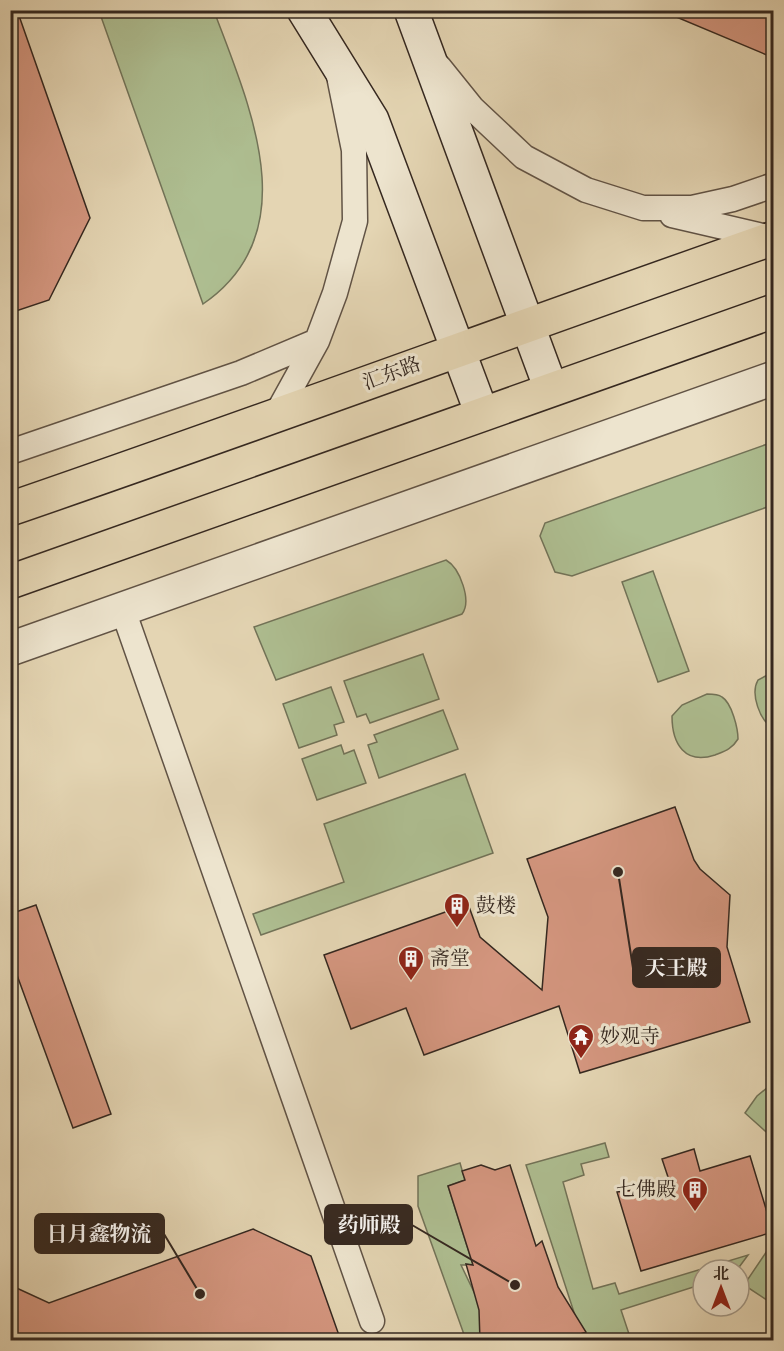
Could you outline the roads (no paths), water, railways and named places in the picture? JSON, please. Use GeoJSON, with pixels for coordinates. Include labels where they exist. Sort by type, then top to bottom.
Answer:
{"type":"FeatureCollection","features":[{"type":"Feature","properties":{"kind":"main road"},"geometry":{"type":"LineString","coordinates":[[304,10],[372,120],[456,351],[482,414]]}},
{"type":"Feature","properties":{"kind":"main road"},"geometry":{"type":"LineString","coordinates":[[411,10],[551,389]]}},
{"type":"Feature","properties":{"kind":"main road","name":"汇东路"},"geometry":{"type":"LineString","coordinates":[[10,509],[275,417],[526,324],[772,238]]}},
{"type":"Feature","properties":{"kind":"main road"},"geometry":{"type":"LineString","coordinates":[[10,582],[774,311]]}},
{"type":"Feature","properties":{"kind":"main road"},"geometry":{"type":"LineString","coordinates":[[10,649],[774,378]]}},
{"type":"Feature","properties":{"kind":"lane"},"geometry":{"type":"LineString","coordinates":[[424,48],[472,108],[524,157],[586,190],[643,208],[772,238]]}},
{"type":"Feature","properties":{"kind":"lane"},"geometry":{"type":"LineString","coordinates":[[275,417],[316,341],[335,293],[355,221],[354,150],[335,59]]}},
{"type":"Feature","properties":{"kind":"lane"},"geometry":{"type":"LineString","coordinates":[[643,208],[692,208],[733,200],[774,185]]}},
{"type":"Feature","properties":{"kind":"lane"},"geometry":{"type":"LineString","coordinates":[[10,452],[241,373],[316,341]]}},
{"type":"Feature","properties":{"kind":"lane"},"geometry":{"type":"LineString","coordinates":[[123,610],[372,1321]]}},
{"type":"Feature","properties":{"kind":"place","name":"天王殿"},"geometry":{"type":"Point","coordinates":[618,872]}},
{"type":"Feature","properties":{"kind":"place","name":"鼓楼"},"geometry":{"type":"Point","coordinates":[457,929]}},
{"type":"Feature","properties":{"kind":"place","name":"斋堂"},"geometry":{"type":"Point","coordinates":[411,982]}},
{"type":"Feature","properties":{"kind":"place","name":"妙观寺"},"geometry":{"type":"Point","coordinates":[581,1060]}},
{"type":"Feature","properties":{"kind":"place","name":"七佛殿"},"geometry":{"type":"Point","coordinates":[695,1213]}},
{"type":"Feature","properties":{"kind":"place","name":"药师殿"},"geometry":{"type":"Point","coordinates":[515,1285]}},
{"type":"Feature","properties":{"kind":"place","name":"日月鑫物流"},"geometry":{"type":"Point","coordinates":[200,1294]}}]}
